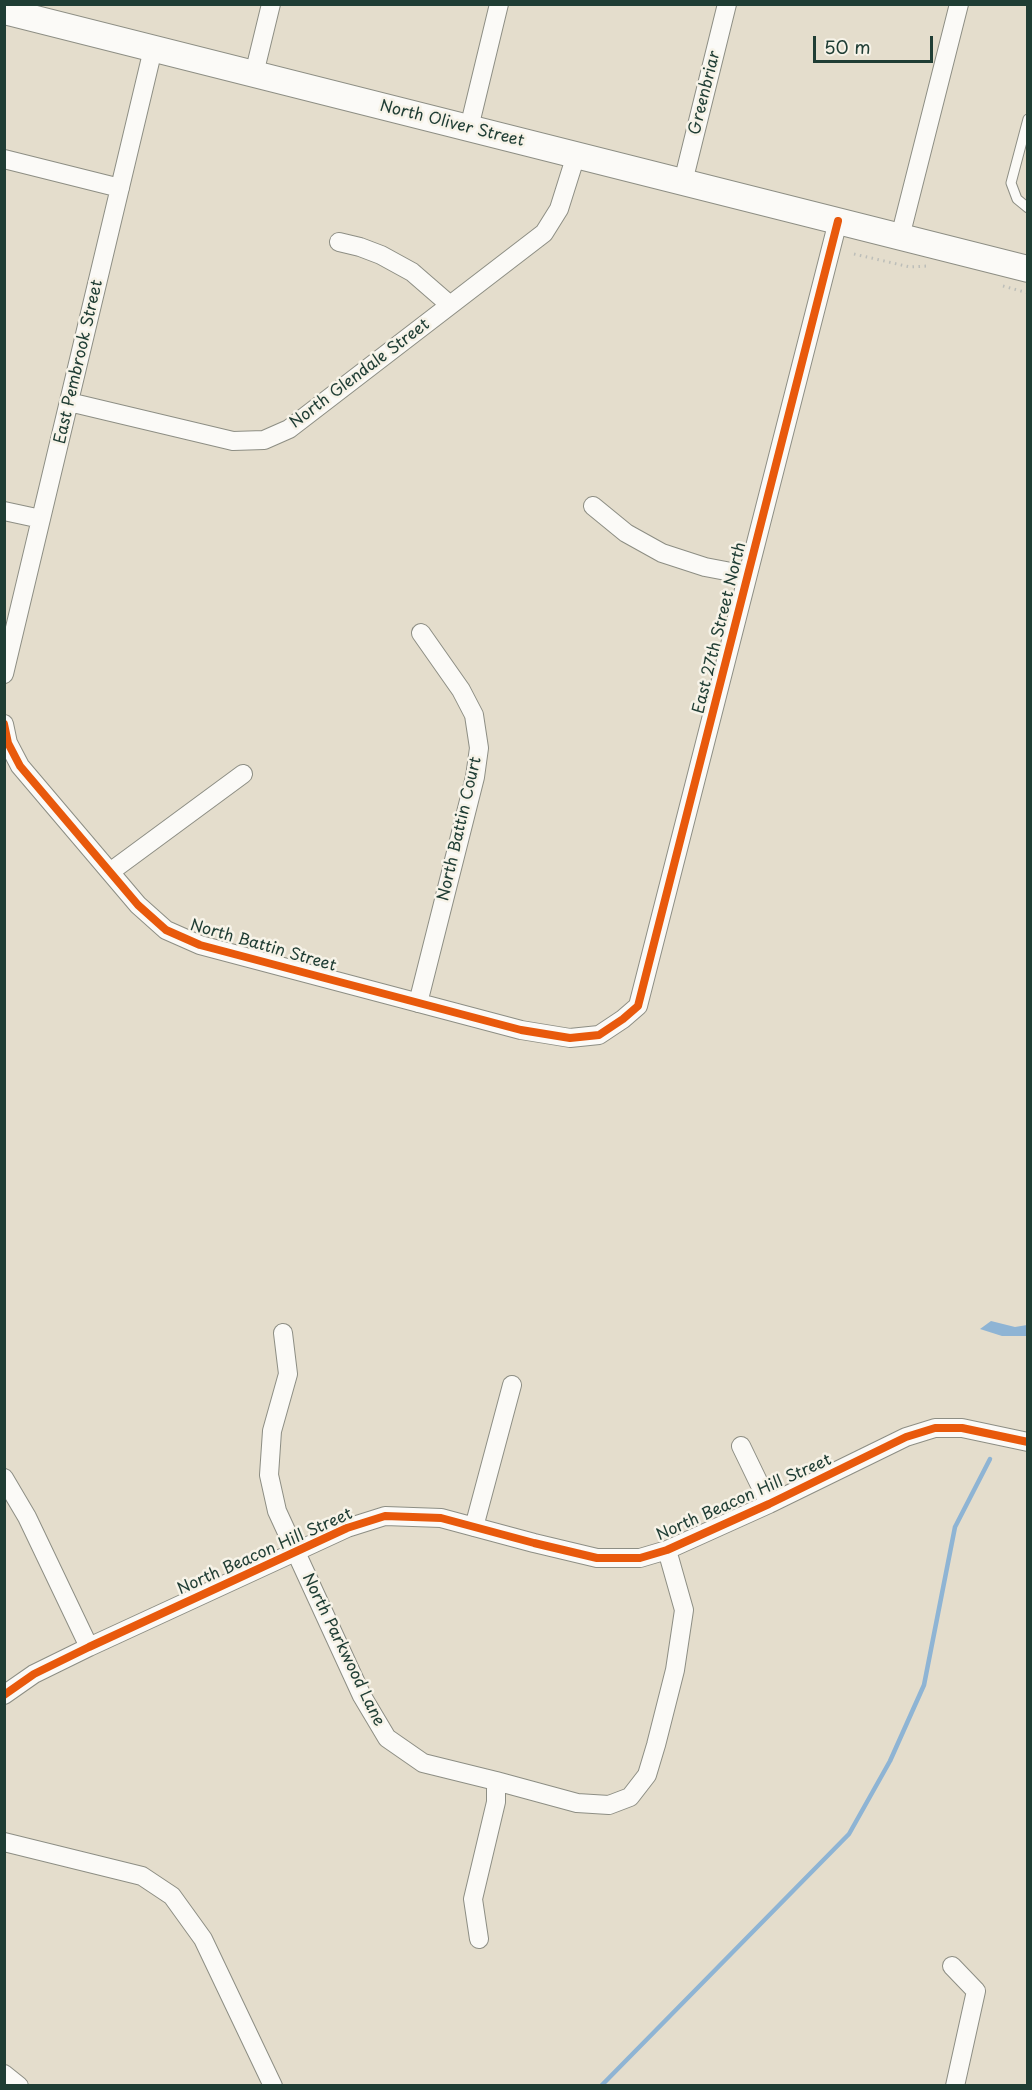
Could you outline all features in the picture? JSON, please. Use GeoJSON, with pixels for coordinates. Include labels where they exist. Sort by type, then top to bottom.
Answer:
{"type":"FeatureCollection","features":[{"type":"Feature","properties":{"kind":"main road","name":"North Oliver Street"},"geometry":{"type":"LineString","coordinates":[[4,11],[43,12],[153,49],[1028,269]]}},
{"type":"Feature","properties":{"kind":"street"},"geometry":{"type":"LineString","coordinates":[[254,74],[271,4]]}},
{"type":"Feature","properties":{"kind":"street"},"geometry":{"type":"LineString","coordinates":[[469,128],[499,4]]}},
{"type":"Feature","properties":{"kind":"street","name":"Greenbriar"},"geometry":{"type":"LineString","coordinates":[[683,182],[727,4]]}},
{"type":"Feature","properties":{"kind":"street"},"geometry":{"type":"LineString","coordinates":[[900,237],[959,4]]}},
{"type":"Feature","properties":{"kind":"street","name":"East Pembrook Street"},"geometry":{"type":"LineString","coordinates":[[4,674],[153,49]]}},
{"type":"Feature","properties":{"kind":"street","name":"North Glendale Street"},"geometry":{"type":"LineString","coordinates":[[69,402],[233,441],[264,440],[289,429],[544,233],[559,209],[576,155]]}},
{"type":"Feature","properties":{"kind":"street"},"geometry":{"type":"LineString","coordinates":[[4,159],[120,188]]}},
{"type":"Feature","properties":{"kind":"street","name":"East 27th Street North"},"geometry":{"type":"LineString","coordinates":[[609,1029],[638,1005],[838,221]]}},
{"type":"Feature","properties":{"kind":"street"},"geometry":{"type":"LineString","coordinates":[[339,242],[381,255],[412,272],[450,305]]}},
{"type":"Feature","properties":{"kind":"street"},"geometry":{"type":"LineString","coordinates":[[593,507],[626,533],[662,553],[705,567],[747,575]]}},
{"type":"Feature","properties":{"kind":"street"},"geometry":{"type":"LineString","coordinates":[[4,511],[41,519]]}},
{"type":"Feature","properties":{"kind":"street","name":"North Battin Court"},"geometry":{"type":"LineString","coordinates":[[418,1003],[475,777],[479,748],[474,716],[465,698],[421,633]]}},
{"type":"Feature","properties":{"kind":"street","name":"North Battin Street"},"geometry":{"type":"LineString","coordinates":[[4,724],[8,743],[20,766],[138,905],[166,930],[200,945],[521,1030],[570,1038],[599,1035],[609,1029]]}},
{"type":"Feature","properties":{"kind":"street"},"geometry":{"type":"LineString","coordinates":[[110,872],[243,774]]}},
{"type":"Feature","properties":{"kind":"street","name":"North Parkwood Lane"},"geometry":{"type":"LineString","coordinates":[[283,1333],[288,1374],[272,1431],[269,1475],[277,1511],[362,1696],[387,1737],[423,1764],[496,1781]]}},
{"type":"Feature","properties":{"kind":"street"},"geometry":{"type":"LineString","coordinates":[[474,1527],[512,1385]]}},
{"type":"Feature","properties":{"kind":"street","name":"North Beacon Hill Street"},"geometry":{"type":"LineString","coordinates":[[4,1695],[34,1674],[89,1647],[347,1528],[385,1516],[441,1518],[597,1558],[640,1558],[667,1550],[769,1504],[906,1437],[934,1428],[962,1428],[1028,1442]]}},
{"type":"Feature","properties":{"kind":"street"},"geometry":{"type":"LineString","coordinates":[[741,1446],[769,1504]]}},
{"type":"Feature","properties":{"kind":"street"},"geometry":{"type":"LineString","coordinates":[[4,1478],[27,1517],[89,1647]]}},
{"type":"Feature","properties":{"kind":"street"},"geometry":{"type":"LineString","coordinates":[[479,1939],[473,1899],[496,1802],[496,1781],[577,1803],[609,1805],[630,1797],[647,1775],[675,1670],[684,1610],[667,1550]]}},
{"type":"Feature","properties":{"kind":"street"},"geometry":{"type":"LineString","coordinates":[[4,1842],[142,1876],[172,1896],[203,1939],[273,2085]]}},
{"type":"Feature","properties":{"kind":"street"},"geometry":{"type":"LineString","coordinates":[[952,1966],[976,1991],[955,2085]]}},
{"type":"Feature","properties":{"kind":"street"},"geometry":{"type":"LineString","coordinates":[[4,2074],[19,2085]]}},
{"type":"Feature","properties":{"kind":"lane"},"geometry":{"type":"LineString","coordinates":[[1028,119],[1011,183],[1017,199],[1028,208]]}},
{"type":"Feature","properties":{"kind":"path"},"geometry":{"type":"LineString","coordinates":[[854,254],[909,267],[929,266]]}},
{"type":"Feature","properties":{"kind":"path"},"geometry":{"type":"LineString","coordinates":[[994,283],[1028,293]]}},
{"type":"Feature","properties":{"kind":"water"},"geometry":{"type":"Polygon","coordinates":[[[991,1321],[1015,1327],[1027,1325],[1027,1336],[1002,1336],[980,1329],[991,1321]]]}},
{"type":"Feature","properties":{"kind":"waterway"},"geometry":{"type":"LineString","coordinates":[[601,2086],[849,1834],[890,1761],[924,1685],[955,1527],[990,1459]]}},
{"type":"Feature","properties":{"kind":"cycle path"},"geometry":{"type":"LineString","coordinates":[[4,724],[8,743],[20,766],[138,905],[166,930],[200,945],[521,1030],[570,1038],[599,1035],[638,1006],[838,221]]}},
{"type":"Feature","properties":{"kind":"cycle path"},"geometry":{"type":"LineString","coordinates":[[4,1695],[34,1674],[89,1647],[347,1528],[385,1516],[441,1518],[597,1558],[640,1558],[667,1550],[769,1504],[906,1437],[935,1428],[962,1428],[1028,1442]]}}]}
